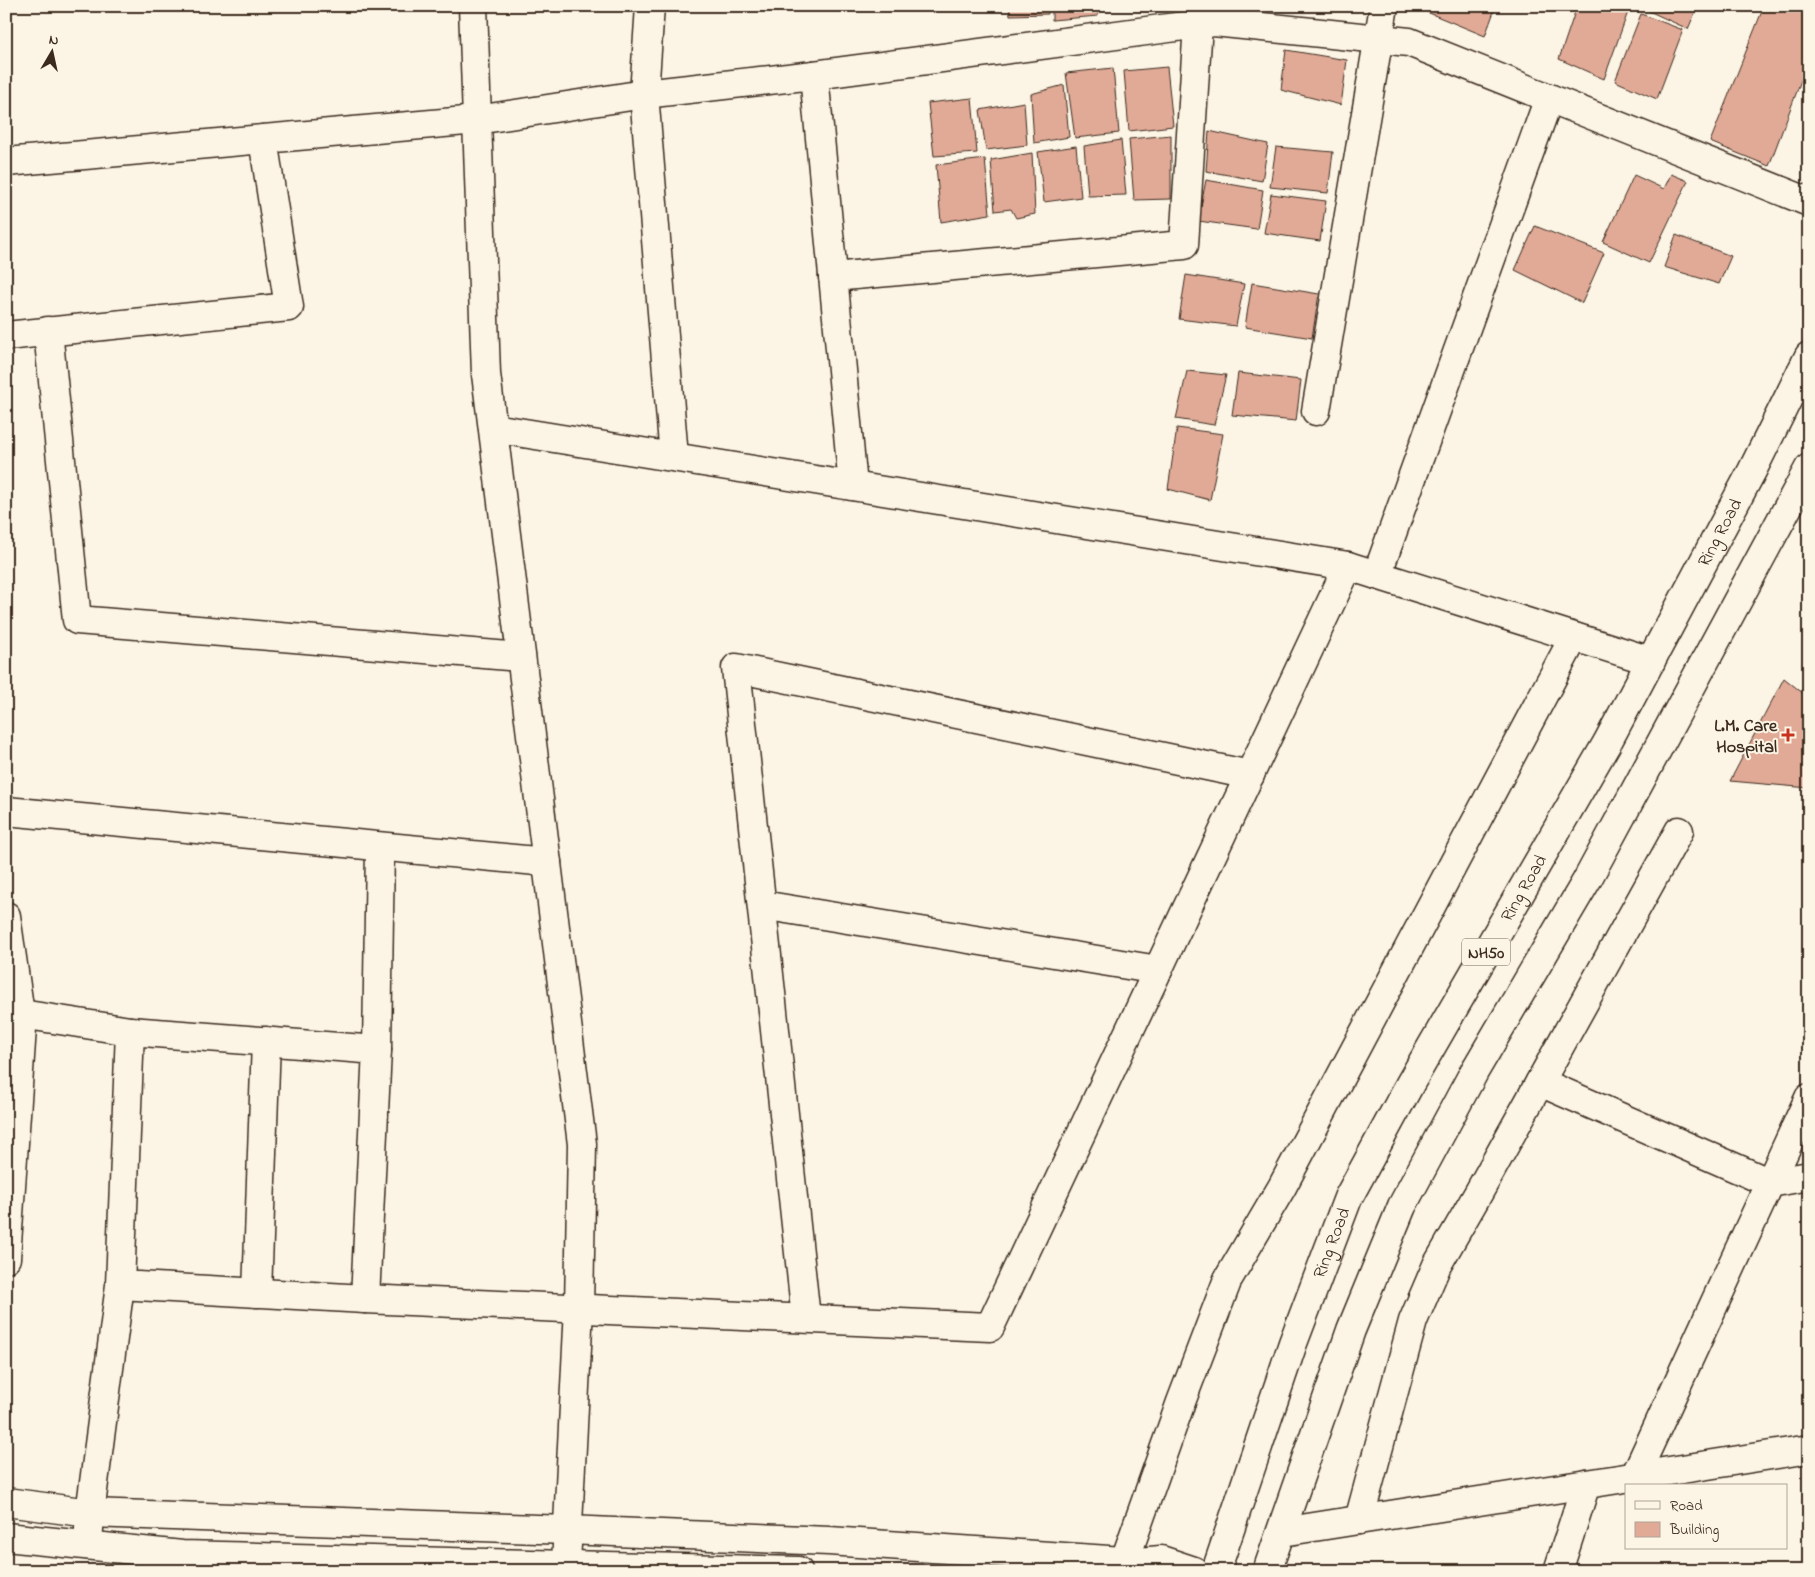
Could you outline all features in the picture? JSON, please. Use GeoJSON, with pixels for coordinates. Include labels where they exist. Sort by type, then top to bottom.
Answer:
{"type":"FeatureCollection","features":[{"type":"Feature","properties":{"kind":"main road"},"geometry":{"type":"LineString","coordinates":[[474,6],[486,374],[582,1144],[579,1308],[566,1564]]}},
{"type":"Feature","properties":{"kind":"main road"},"geometry":{"type":"LineString","coordinates":[[650,6],[644,94],[674,457]]}},
{"type":"Feature","properties":{"kind":"main road"},"geometry":{"type":"LineString","coordinates":[[1316,411],[1380,39],[1384,6]]}},
{"type":"Feature","properties":{"kind":"main road"},"geometry":{"type":"LineString","coordinates":[[833,277],[1184,245],[1200,15]]}},
{"type":"Feature","properties":{"kind":"main road"},"geometry":{"type":"LineString","coordinates":[[6,162],[477,120],[644,94],[814,75],[1200,15],[1214,22],[1409,42],[1809,202]]}},
{"type":"Feature","properties":{"kind":"main road"},"geometry":{"type":"LineString","coordinates":[[814,75],[853,486]]}},
{"type":"Feature","properties":{"kind":"main road"},"geometry":{"type":"LineString","coordinates":[[1377,575],[1549,98]]}},
{"type":"Feature","properties":{"kind":"main road"},"geometry":{"type":"LineString","coordinates":[[6,336],[288,307],[263,139]]}},
{"type":"Feature","properties":{"kind":"main road"},"geometry":{"type":"LineString","coordinates":[[48,331],[77,620],[521,657]]}},
{"type":"Feature","properties":{"kind":"main road","name":"Ring Road"},"geometry":{"type":"LineString","coordinates":[[1216,1571],[1293,1343],[1348,1198],[1411,1082],[1607,743],[1752,470],[1809,356]]}},
{"type":"Feature","properties":{"kind":"main road"},"geometry":{"type":"LineString","coordinates":[[493,428],[1348,566],[1651,661]]}},
{"type":"Feature","properties":{"kind":"main road","name":"NH50"},"geometry":{"type":"LineString","coordinates":[[1268,1571],[1351,1330],[1402,1206],[1474,1072],[1587,880],[1809,468]]}},
{"type":"Feature","properties":{"kind":"main road"},"geometry":{"type":"LineString","coordinates":[[120,1285],[365,1299],[990,1327],[1348,566]]}},
{"type":"Feature","properties":{"kind":"main road"},"geometry":{"type":"LineString","coordinates":[[1125,1560],[1181,1402],[1228,1279],[1286,1179],[1574,637]]}},
{"type":"Feature","properties":{"kind":"main road"},"geometry":{"type":"LineString","coordinates":[[806,1318],[736,668],[1250,775]]}},
{"type":"Feature","properties":{"kind":"main road"},"geometry":{"type":"LineString","coordinates":[[6,811],[547,862]]}},
{"type":"Feature","properties":{"kind":"main road"},"geometry":{"type":"LineString","coordinates":[[1359,1520],[1413,1322],[1437,1265],[1679,831]]}},
{"type":"Feature","properties":{"kind":"main road"},"geometry":{"type":"LineString","coordinates":[[365,1299],[377,1050],[380,847]]}},
{"type":"Feature","properties":{"kind":"main road"},"geometry":{"type":"LineString","coordinates":[[762,905],[1158,970]]}},
{"type":"Feature","properties":{"kind":"main road"},"geometry":{"type":"LineString","coordinates":[[6,916],[22,1028],[8,1258],[6,1258]]}},
{"type":"Feature","properties":{"kind":"main road"},"geometry":{"type":"LineString","coordinates":[[21,1014],[130,1031],[377,1050]]}},
{"type":"Feature","properties":{"kind":"main road"},"geometry":{"type":"LineString","coordinates":[[88,1545],[90,1513],[120,1285],[130,1031]]}},
{"type":"Feature","properties":{"kind":"main road"},"geometry":{"type":"LineString","coordinates":[[257,1293],[266,1042]]}},
{"type":"Feature","properties":{"kind":"main road"},"geometry":{"type":"LineString","coordinates":[[1540,1082],[1770,1183],[1809,1176]]}},
{"type":"Feature","properties":{"kind":"main road"},"geometry":{"type":"LineString","coordinates":[[1635,1476],[1809,1098]]}},
{"type":"Feature","properties":{"kind":"main road"},"geometry":{"type":"LineString","coordinates":[[1282,1532],[1809,1449]]}},
{"type":"Feature","properties":{"kind":"main road"},"geometry":{"type":"LineString","coordinates":[[1558,1571],[1586,1484]]}},
{"type":"Feature","properties":{"kind":"main road"},"geometry":{"type":"LineString","coordinates":[[6,1502],[90,1513],[567,1530],[829,1542],[1138,1562],[1161,1560],[1194,1571]]}},
{"type":"Feature","properties":{"kind":"main road"},"geometry":{"type":"LineString","coordinates":[[6,1537],[88,1545],[181,1563],[566,1564],[798,1571]]}},
{"type":"Feature","properties":{"kind":"building"},"geometry":{"type":"Polygon","coordinates":[[[1009,6],[1047,6],[1048,14],[1010,15],[1009,6]]]}},
{"type":"Feature","properties":{"kind":"building"},"geometry":{"type":"Polygon","coordinates":[[[1052,6],[1097,6],[1098,16],[1052,20],[1052,6]]]}},
{"type":"Feature","properties":{"kind":"building"},"geometry":{"type":"Polygon","coordinates":[[[1418,6],[1496,6],[1485,36],[1417,8],[1418,6]]]}},
{"type":"Feature","properties":{"kind":"building"},"geometry":{"type":"Polygon","coordinates":[[[1577,6],[1623,6],[1629,9],[1604,79],[1559,59],[1577,6]]]}},
{"type":"Feature","properties":{"kind":"building"},"geometry":{"type":"Polygon","coordinates":[[[1638,6],[1698,6],[1688,29],[1638,6]]]}},
{"type":"Feature","properties":{"kind":"building"},"geometry":{"type":"Polygon","coordinates":[[[1764,6],[1809,6],[1809,59],[1769,166],[1710,142],[1764,6]]]}},
{"type":"Feature","properties":{"kind":"building"},"geometry":{"type":"Polygon","coordinates":[[[1641,14],[1683,30],[1657,99],[1615,81],[1641,14]]]}},
{"type":"Feature","properties":{"kind":"building"},"geometry":{"type":"Polygon","coordinates":[[[1286,50],[1347,60],[1341,105],[1281,90],[1286,50]]]}},
{"type":"Feature","properties":{"kind":"building"},"geometry":{"type":"Polygon","coordinates":[[[1167,67],[1173,126],[1129,131],[1124,71],[1167,67]]]}},
{"type":"Feature","properties":{"kind":"building"},"geometry":{"type":"Polygon","coordinates":[[[1113,68],[1119,133],[1075,138],[1066,73],[1113,68]]]}},
{"type":"Feature","properties":{"kind":"building"},"geometry":{"type":"Polygon","coordinates":[[[1064,85],[1069,137],[1034,143],[1031,94],[1064,85]]]}},
{"type":"Feature","properties":{"kind":"building"},"geometry":{"type":"Polygon","coordinates":[[[972,98],[977,153],[934,156],[928,103],[972,98]]]}},
{"type":"Feature","properties":{"kind":"building"},"geometry":{"type":"Polygon","coordinates":[[[1024,102],[1027,145],[986,150],[980,110],[1024,102]]]}},
{"type":"Feature","properties":{"kind":"building"},"geometry":{"type":"Polygon","coordinates":[[[1209,131],[1268,144],[1262,181],[1206,171],[1209,131]]]}},
{"type":"Feature","properties":{"kind":"building"},"geometry":{"type":"Polygon","coordinates":[[[1171,135],[1171,199],[1134,200],[1129,139],[1171,135]]]}},
{"type":"Feature","properties":{"kind":"building"},"geometry":{"type":"Polygon","coordinates":[[[1121,140],[1126,195],[1088,196],[1084,146],[1121,140]]]}},
{"type":"Feature","properties":{"kind":"building"},"geometry":{"type":"Polygon","coordinates":[[[1076,146],[1081,197],[1044,202],[1038,152],[1076,146]]]}},
{"type":"Feature","properties":{"kind":"building"},"geometry":{"type":"Polygon","coordinates":[[[1276,147],[1333,152],[1328,193],[1270,187],[1276,147]]]}},
{"type":"Feature","properties":{"kind":"building"},"geometry":{"type":"Polygon","coordinates":[[[1032,153],[1035,214],[1016,218],[1011,209],[995,211],[991,160],[1032,153]]]}},
{"type":"Feature","properties":{"kind":"building"},"geometry":{"type":"Polygon","coordinates":[[[985,159],[990,214],[941,222],[936,165],[985,159]]]}},
{"type":"Feature","properties":{"kind":"building"},"geometry":{"type":"Polygon","coordinates":[[[1671,174],[1688,181],[1649,263],[1603,242],[1634,175],[1664,189],[1671,174]]]}},
{"type":"Feature","properties":{"kind":"building"},"geometry":{"type":"Polygon","coordinates":[[[1206,180],[1263,190],[1257,229],[1198,221],[1206,180]]]}},
{"type":"Feature","properties":{"kind":"building"},"geometry":{"type":"Polygon","coordinates":[[[1271,194],[1326,201],[1320,241],[1264,233],[1271,194]]]}},
{"type":"Feature","properties":{"kind":"building"},"geometry":{"type":"Polygon","coordinates":[[[1535,226],[1604,253],[1582,303],[1515,270],[1535,226]]]}},
{"type":"Feature","properties":{"kind":"building"},"geometry":{"type":"Polygon","coordinates":[[[1676,235],[1731,256],[1719,284],[1664,267],[1676,235]]]}},
{"type":"Feature","properties":{"kind":"building"},"geometry":{"type":"Polygon","coordinates":[[[1186,275],[1244,284],[1236,326],[1179,319],[1186,275]]]}},
{"type":"Feature","properties":{"kind":"building"},"geometry":{"type":"Polygon","coordinates":[[[1252,283],[1319,294],[1312,338],[1245,327],[1252,283]]]}},
{"type":"Feature","properties":{"kind":"building"},"geometry":{"type":"Polygon","coordinates":[[[1187,371],[1226,375],[1214,425],[1176,419],[1187,371]]]}},
{"type":"Feature","properties":{"kind":"building"},"geometry":{"type":"Polygon","coordinates":[[[1238,373],[1301,380],[1296,421],[1232,415],[1238,373]]]}},
{"type":"Feature","properties":{"kind":"building"},"geometry":{"type":"Polygon","coordinates":[[[1177,428],[1223,434],[1210,500],[1168,489],[1177,428]]]}},
{"type":"Feature","properties":{"kind":"building"},"geometry":{"type":"Polygon","coordinates":[[[1784,678],[1809,698],[1809,788],[1730,781],[1784,678]]]}},
{"type":"Feature","properties":{"kind":"building"},"geometry":{"type":"Polygon","coordinates":[[[215,1569],[312,1571],[215,1571],[215,1569]]]}},
{"type":"Feature","properties":{"kind":"place","name":"L.M. Care Hospital"},"geometry":{"type":"Point","coordinates":[1788,735]}}]}
